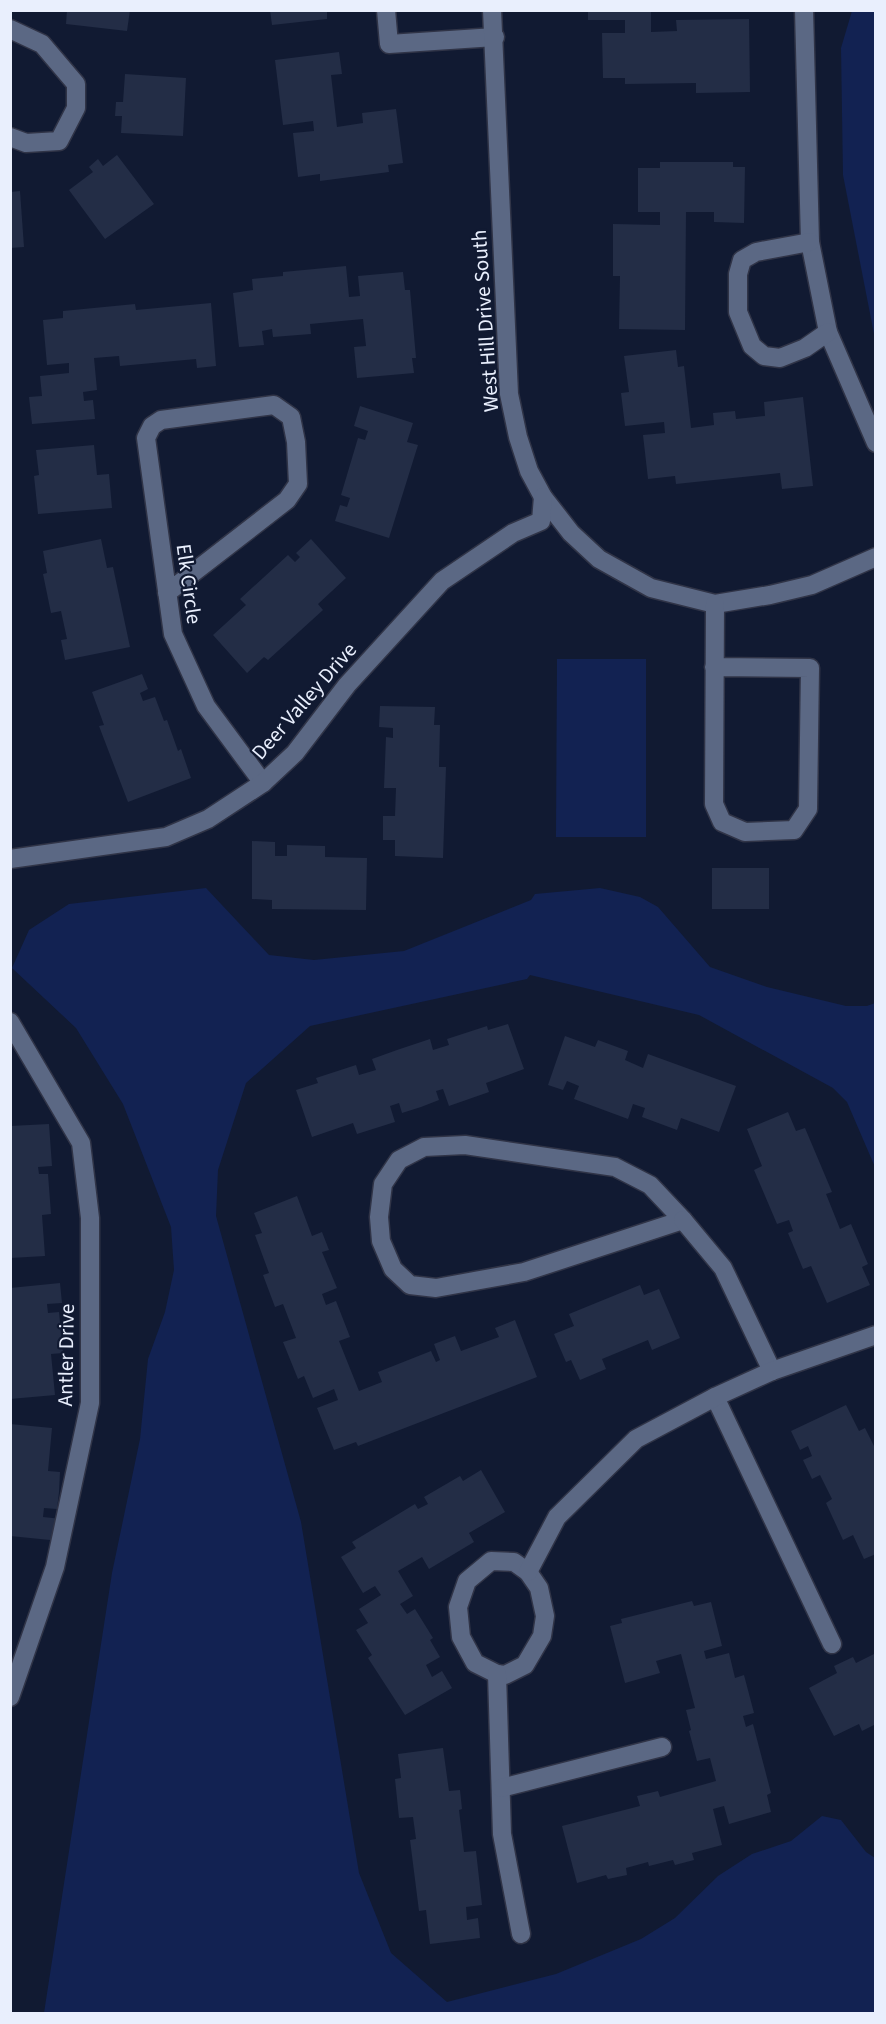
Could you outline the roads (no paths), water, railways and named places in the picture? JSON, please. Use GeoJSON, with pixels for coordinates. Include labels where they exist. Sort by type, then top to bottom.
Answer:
{"type":"FeatureCollection","features":[{"type":"Feature","properties":{"kind":"street"},"geometry":{"type":"LineString","coordinates":[[386,10],[389,44],[495,38]]}},
{"type":"Feature","properties":{"kind":"street","name":"West Hill Drive South"},"geometry":{"type":"LineString","coordinates":[[492,10],[509,394],[518,438],[529,471],[543,497],[571,533],[599,559],[651,588],[715,603],[770,595],[812,585],[876,557]]}},
{"type":"Feature","properties":{"kind":"street"},"geometry":{"type":"LineString","coordinates":[[804,10],[810,242],[828,332],[876,443]]}},
{"type":"Feature","properties":{"kind":"street"},"geometry":{"type":"LineString","coordinates":[[10,29],[42,44],[76,84],[76,108],[59,141],[26,143],[10,137]]}},
{"type":"Feature","properties":{"kind":"street"},"geometry":{"type":"LineString","coordinates":[[810,242],[756,252],[742,260],[738,274],[738,312],[752,346],[764,356],[780,358],[804,348],[828,332]]}},
{"type":"Feature","properties":{"kind":"street","name":"Elk Circle"},"geometry":{"type":"LineString","coordinates":[[167,594],[287,500],[298,484],[296,442],[291,417],[274,405],[161,420],[152,426],[146,438],[172,634],[206,706],[263,783]]}},
{"type":"Feature","properties":{"kind":"street","name":"Deer Valley Drive"},"geometry":{"type":"LineString","coordinates":[[10,859],[166,837],[208,819],[263,783],[295,753],[347,685],[442,581],[513,533],[541,521],[543,497]]}},
{"type":"Feature","properties":{"kind":"street"},"geometry":{"type":"LineString","coordinates":[[714,667],[810,668],[808,808],[794,830],[745,832],[722,822],[714,804],[716,718],[714,667],[715,603]]}},
{"type":"Feature","properties":{"kind":"street","name":"Antler Drive"},"geometry":{"type":"LineString","coordinates":[[10,1022],[81,1143],[90,1218],[90,1403],[55,1567],[10,1697]]}},
{"type":"Feature","properties":{"kind":"street"},"geometry":{"type":"LineString","coordinates":[[683,1220],[524,1272],[435,1288],[410,1285],[393,1269],[381,1241],[379,1217],[383,1184],[399,1160],[424,1147],[465,1145],[615,1167],[650,1185],[683,1220],[723,1268],[772,1371]]}},
{"type":"Feature","properties":{"kind":"street"},"geometry":{"type":"LineString","coordinates":[[528,1572],[557,1517],[636,1439],[715,1397],[772,1371],[876,1335]]}},
{"type":"Feature","properties":{"kind":"street"},"geometry":{"type":"LineString","coordinates":[[715,1397],[832,1644]]}},
{"type":"Feature","properties":{"kind":"street"},"geometry":{"type":"LineString","coordinates":[[491,1561],[514,1562],[528,1572],[539,1588],[545,1616],[542,1636],[525,1665],[505,1675],[497,1674],[475,1663],[460,1638],[458,1607],[467,1581],[491,1561]]}},
{"type":"Feature","properties":{"kind":"street"},"geometry":{"type":"LineString","coordinates":[[497,1674],[502,1834],[521,1934]]}},
{"type":"Feature","properties":{"kind":"street"},"geometry":{"type":"LineString","coordinates":[[501,1788],[662,1747]]}}]}
